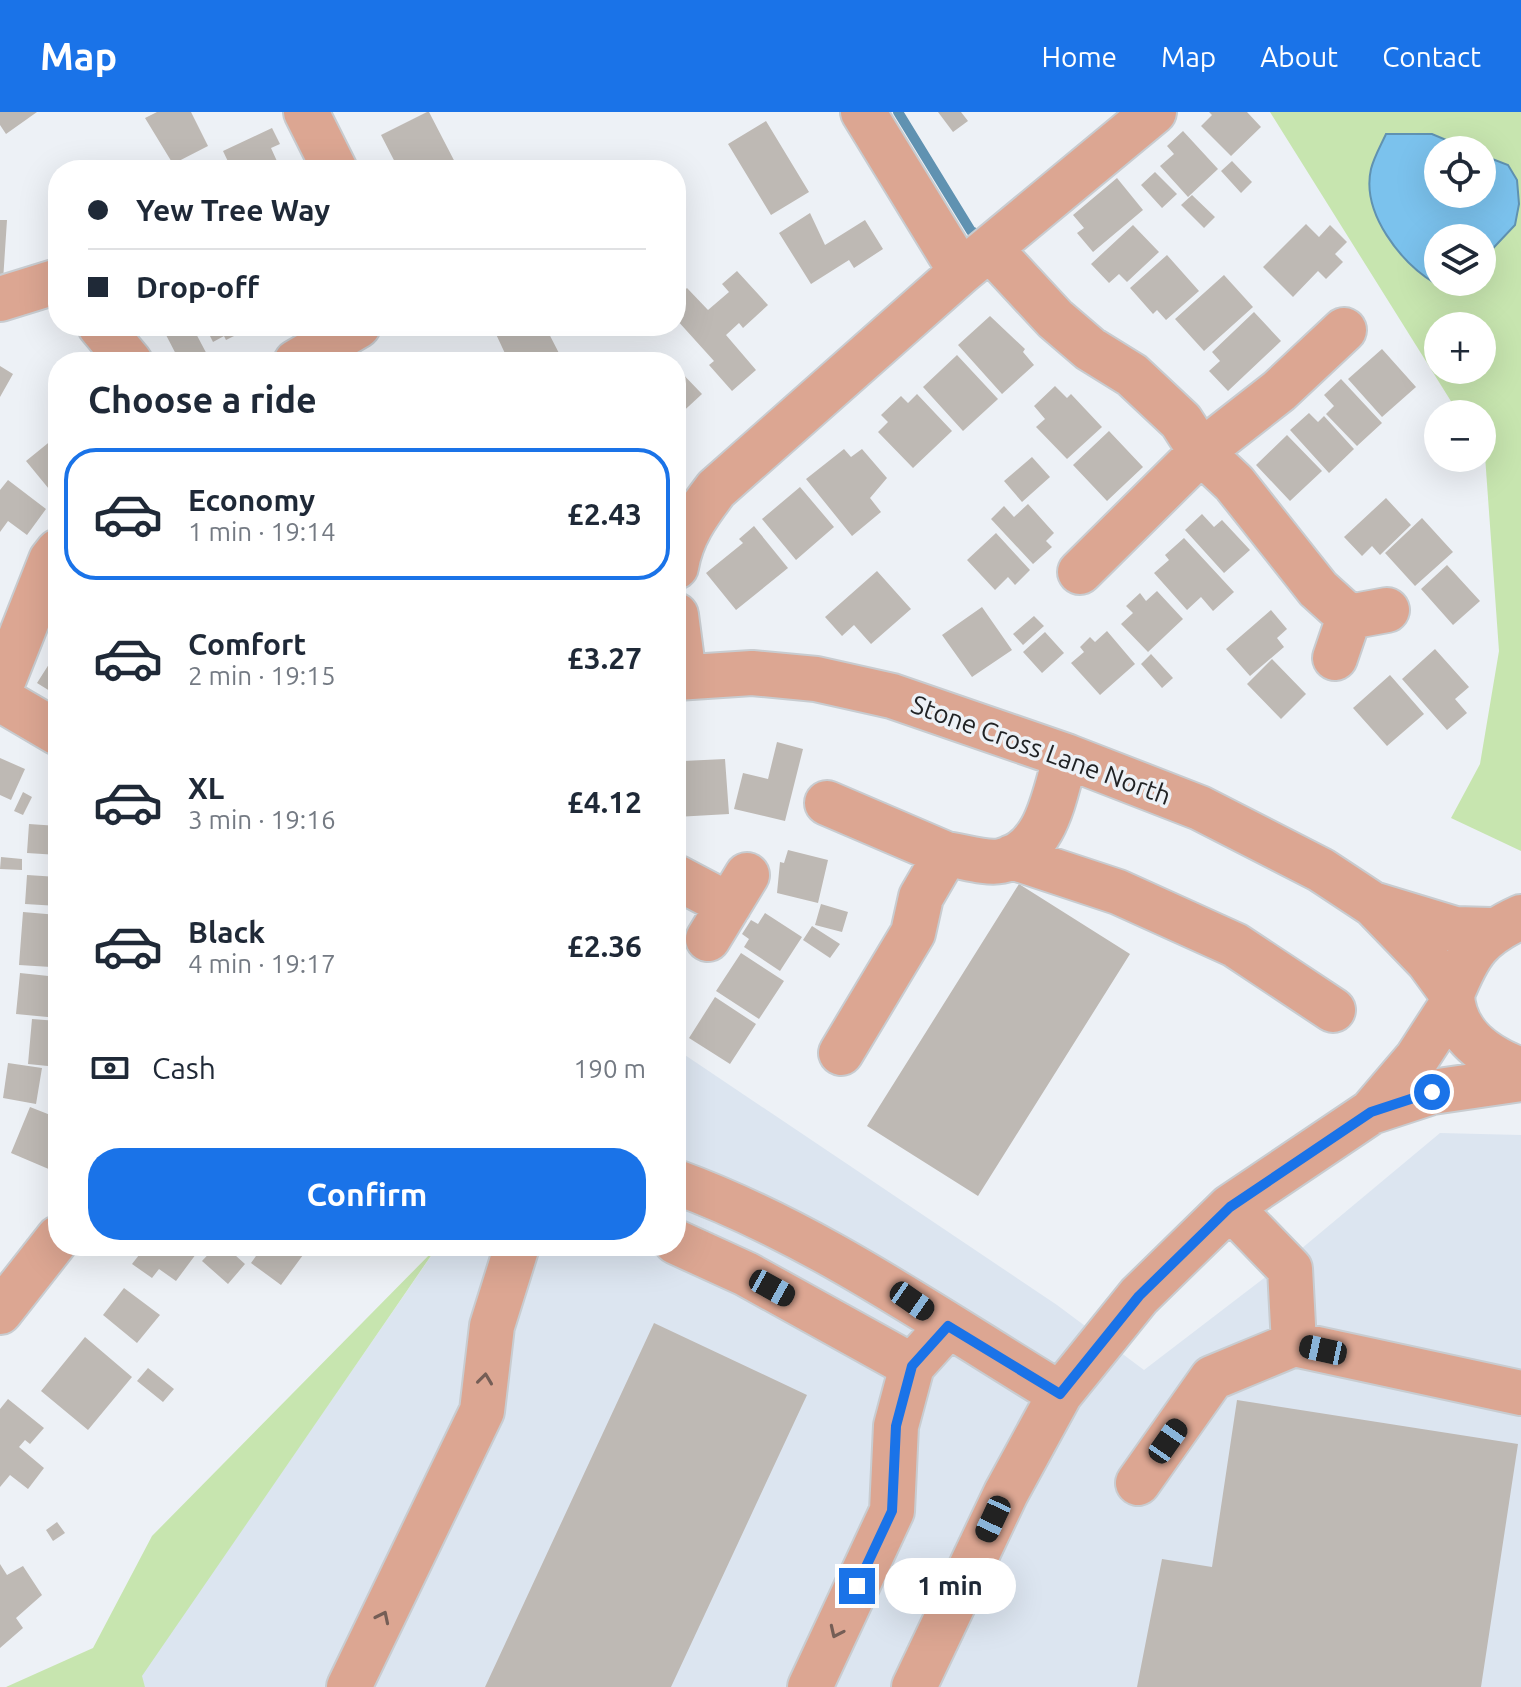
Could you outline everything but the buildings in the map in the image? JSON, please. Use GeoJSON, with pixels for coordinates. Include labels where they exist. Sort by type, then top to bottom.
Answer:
{"type":"FeatureCollection","features":[{"type":"Feature","properties":{"kind":"street"},"geometry":{"type":"LineString","coordinates":[[306,112],[330,160]]}},
{"type":"Feature","properties":{"kind":"street"},"geometry":{"type":"LineString","coordinates":[[863,112],[976,261],[1090,349],[1132,375],[1181,421],[1201,452],[1234,483],[1318,589],[1368,613],[1335,658]]}},
{"type":"Feature","properties":{"kind":"street"},"geometry":{"type":"LineString","coordinates":[[686,534],[716,489],[976,261],[1154,112]]}},
{"type":"Feature","properties":{"kind":"street"},"geometry":{"type":"LineString","coordinates":[[0,299],[48,284]]}},
{"type":"Feature","properties":{"kind":"street"},"geometry":{"type":"LineString","coordinates":[[1080,572],[1128,548],[1201,452],[1279,391],[1344,330]]}},
{"type":"Feature","properties":{"kind":"street"},"geometry":{"type":"LineString","coordinates":[[108,336],[122,352]]}},
{"type":"Feature","properties":{"kind":"street"},"geometry":{"type":"LineString","coordinates":[[313,352],[341,336]]}},
{"type":"Feature","properties":{"kind":"street"},"geometry":{"type":"LineString","coordinates":[[0,689],[48,568]]}},
{"type":"Feature","properties":{"kind":"street","name":"Stone Cross Lane North"},"geometry":{"type":"LineString","coordinates":[[686,677],[752,673],[816,679],[892,696],[1066,756],[1200,808],[1321,870],[1374,905],[1428,961],[1452,999],[1465,1035],[1479,1049],[1521,1070]]}},
{"type":"Feature","properties":{"kind":"street"},"geometry":{"type":"LineString","coordinates":[[0,699],[48,727]]}},
{"type":"Feature","properties":{"kind":"street"},"geometry":{"type":"LineString","coordinates":[[827,803],[946,854],[1000,862],[1026,850],[1042,832],[1066,756]]}},
{"type":"Feature","properties":{"kind":"street"},"geometry":{"type":"LineString","coordinates":[[841,1053],[913,933],[921,897],[946,854]]}},
{"type":"Feature","properties":{"kind":"street"},"geometry":{"type":"LineString","coordinates":[[1012,857],[1118,892],[1235,945],[1333,1010]]}},
{"type":"Feature","properties":{"kind":"street"},"geometry":{"type":"LineString","coordinates":[[686,883],[728,907]]}},
{"type":"Feature","properties":{"kind":"street","name":"Stone Cross Lane North"},"geometry":{"type":"LineString","coordinates":[[1374,905],[1455,929],[1506,924]]}},
{"type":"Feature","properties":{"kind":"street"},"geometry":{"type":"LineString","coordinates":[[929,1682],[1006,1493],[1060,1394],[1139,1296],[1230,1207],[1371,1112],[1417,1058],[1452,999],[1467,957],[1506,924]]}},
{"type":"Feature","properties":{"kind":"street"},"geometry":{"type":"LineString","coordinates":[[1371,1112],[1432,1092],[1521,1079]]}},
{"type":"Feature","properties":{"kind":"street"},"geometry":{"type":"LineString","coordinates":[[686,1186],[720,1198],[804,1239],[894,1288],[948,1326],[1060,1394]]}},
{"type":"Feature","properties":{"kind":"street"},"geometry":{"type":"LineString","coordinates":[[1230,1207],[1290,1269],[1294,1344]]}},
{"type":"Feature","properties":{"kind":"street"},"geometry":{"type":"LineString","coordinates":[[686,1247],[746,1274],[912,1366]]}},
{"type":"Feature","properties":{"kind":"street"},"geometry":{"type":"LineString","coordinates":[[0,1312],[48,1251]]}},
{"type":"Feature","properties":{"kind":"street"},"geometry":{"type":"LineString","coordinates":[[349,1687],[482,1411],[492,1326],[513,1256]]}},
{"type":"Feature","properties":{"kind":"street"},"geometry":{"type":"LineString","coordinates":[[810,1687],[892,1511],[896,1426],[912,1366],[948,1326]]}},
{"type":"Feature","properties":{"kind":"street"},"geometry":{"type":"LineString","coordinates":[[1138,1483],[1212,1378],[1294,1344],[1521,1393]]}},
{"type":"Feature","properties":{"kind":"shaded area"},"geometry":{"type":"Polygon","coordinates":[[[686,1056],[1057,1305],[1144,1370],[1289,1259],[1440,1133],[1521,1135],[1521,1687],[145,1687],[141,1676],[431,1256],[686,1256],[686,1056]]]}},
{"type":"Feature","properties":{"kind":"green space"},"geometry":{"type":"Polygon","coordinates":[[[1270,112],[1521,112],[1521,851],[1451,818],[1480,764],[1499,651],[1486,472],[1496,472],[1496,400],[1450,400],[1440,384],[1496,384],[1496,312],[1424,312],[1424,358],[1270,112]]]}},
{"type":"Feature","properties":{"kind":"green space"},"geometry":{"type":"Polygon","coordinates":[[[431,1256],[142,1676],[145,1687],[6,1687],[93,1648],[152,1536],[431,1256]]]}},
{"type":"Feature","properties":{"kind":"water"},"geometry":{"type":"Polygon","coordinates":[[[1386,134],[1432,134],[1437,136],[1424,136],[1424,208],[1496,208],[1496,160],[1508,165],[1517,180],[1519,204],[1515,225],[1496,245],[1496,224],[1424,224],[1424,276],[1397,250],[1378,219],[1369,186],[1372,165],[1386,134]]]}},
{"type":"Feature","properties":{"kind":"waterway"},"geometry":{"type":"LineString","coordinates":[[898,112],[971,231],[980,235],[983,232]]}},
{"type":"Feature","properties":{"kind":"route"},"geometry":{"type":"LineString","coordinates":[[857,1586],[892,1511],[896,1426],[912,1366],[948,1326],[1060,1394],[1139,1296],[1230,1207],[1319,1144],[1371,1112],[1432,1092]]}}]}
